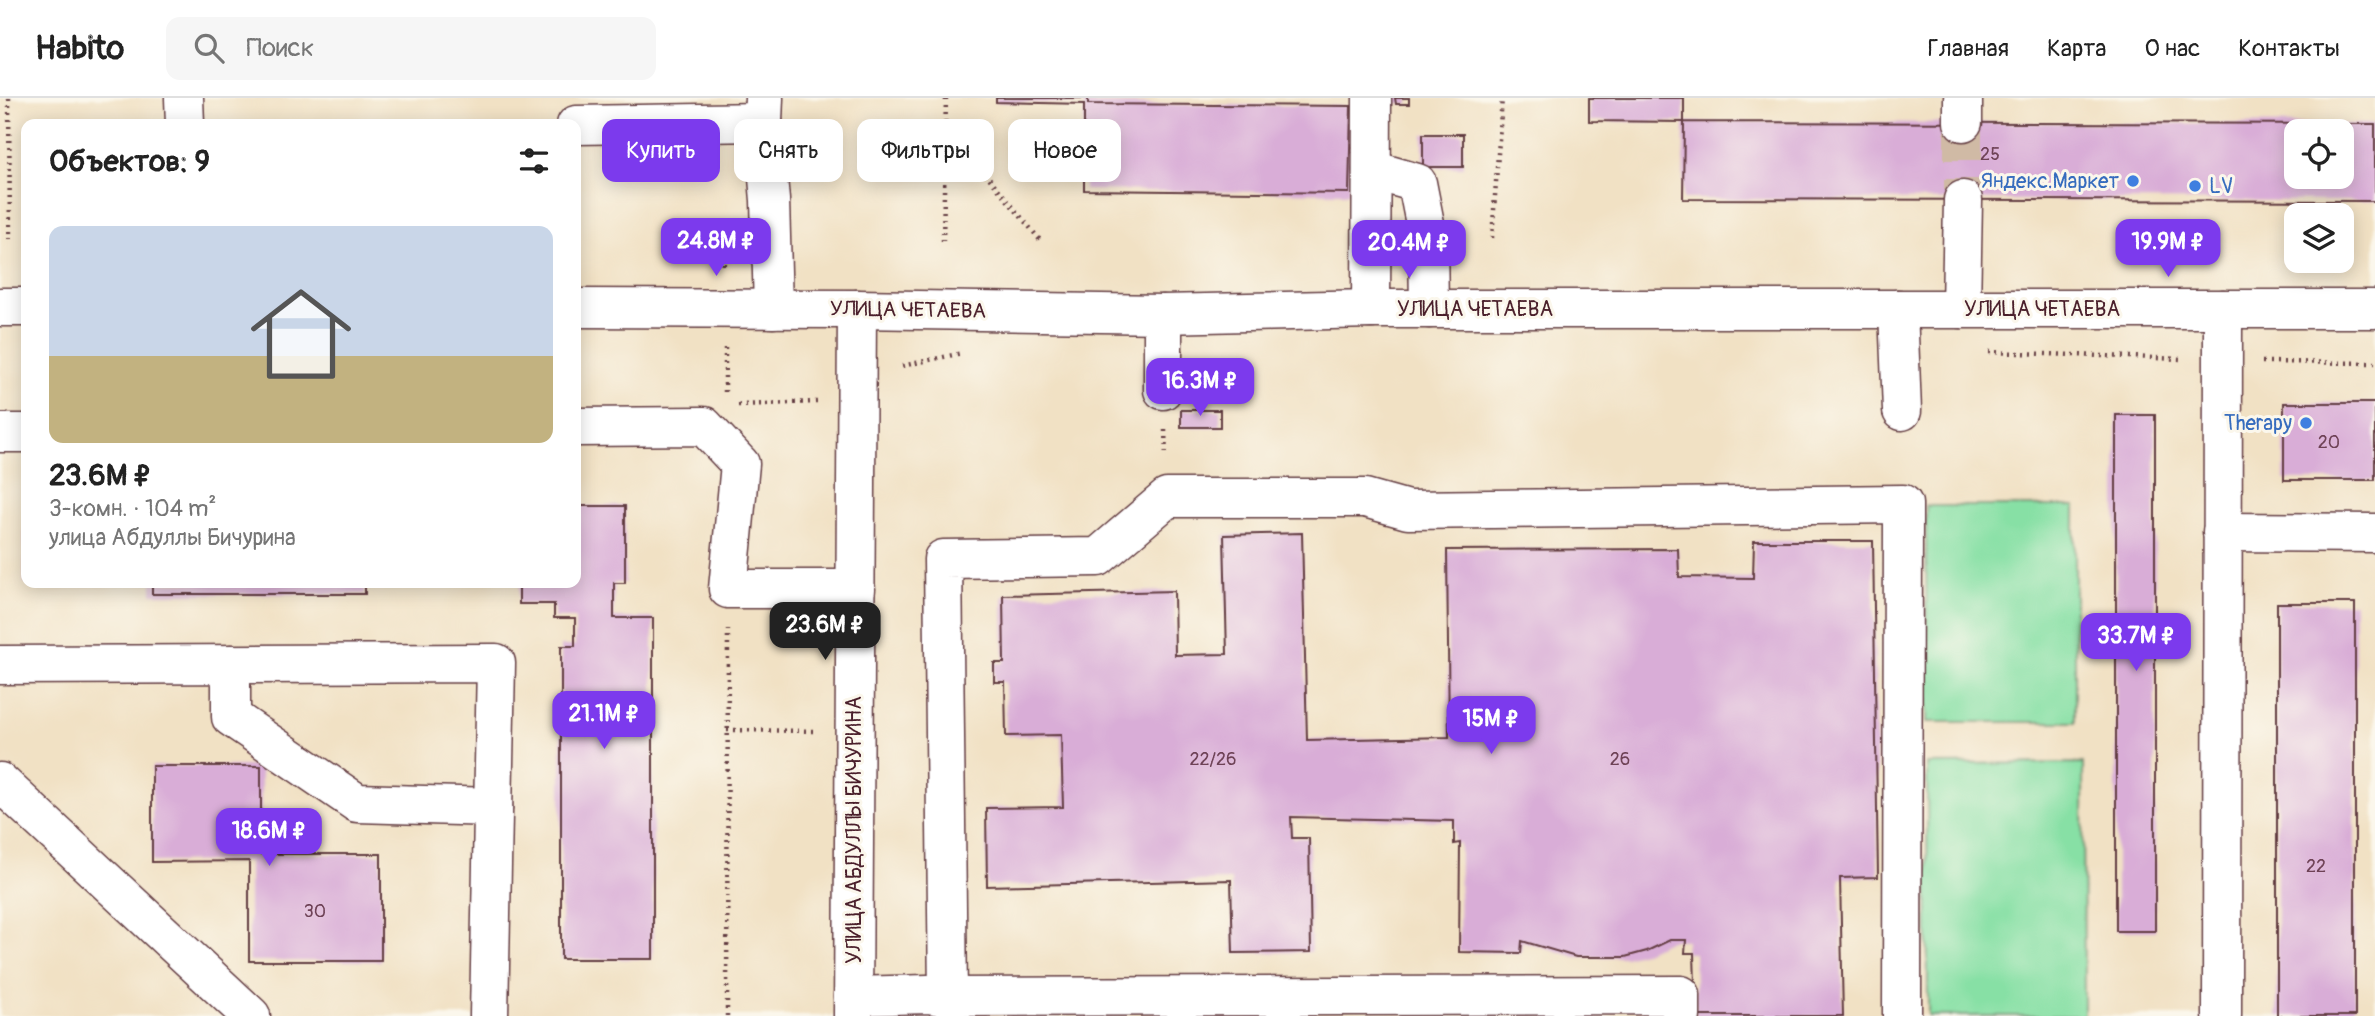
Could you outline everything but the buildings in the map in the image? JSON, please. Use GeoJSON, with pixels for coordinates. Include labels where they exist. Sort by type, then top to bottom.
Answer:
{"type":"FeatureCollection","features":[{"type":"Feature","properties":{"kind":"street"},"geometry":{"type":"LineString","coordinates":[[184,98],[185,119]]}},
{"type":"Feature","properties":{"kind":"street"},"geometry":{"type":"LineString","coordinates":[[1371,309],[1372,98]]}},
{"type":"Feature","properties":{"kind":"street"},"geometry":{"type":"LineString","coordinates":[[581,125],[764,110],[773,309]]}},
{"type":"Feature","properties":{"kind":"street"},"geometry":{"type":"LineString","coordinates":[[1372,170],[1417,183],[1428,239],[1429,309]]}},
{"type":"Feature","properties":{"kind":"street"},"geometry":{"type":"LineString","coordinates":[[1961,309],[1963,200]]}},
{"type":"Feature","properties":{"kind":"street"},"geometry":{"type":"LineString","coordinates":[[0,307],[21,307]]}},
{"type":"Feature","properties":{"kind":"street","name":"УЛИЦА ЧЕТАЕВА"},"geometry":{"type":"LineString","coordinates":[[581,308],[1163,314],[1371,309],[2375,309]]}},
{"type":"Feature","properties":{"kind":"street","name":"УЛИЦА АБДУЛЛЫ БИЧУРИНА"},"geometry":{"type":"LineString","coordinates":[[853,1006],[857,309]]}},
{"type":"Feature","properties":{"kind":"street"},"geometry":{"type":"LineString","coordinates":[[1898,309],[1902,411]]}},
{"type":"Feature","properties":{"kind":"street"},"geometry":{"type":"LineString","coordinates":[[2222,1016],[2223,309]]}},
{"type":"Feature","properties":{"kind":"street"},"geometry":{"type":"LineString","coordinates":[[1163,314],[1163,390]]}},
{"type":"Feature","properties":{"kind":"street"},"geometry":{"type":"LineString","coordinates":[[581,427],[704,426],[740,464],[728,589],[856,589]]}},
{"type":"Feature","properties":{"kind":"street"},"geometry":{"type":"LineString","coordinates":[[0,433],[21,433]]}},
{"type":"Feature","properties":{"kind":"street"},"geometry":{"type":"LineString","coordinates":[[948,997],[943,559],[1098,557],[1167,498],[1365,498],[1408,510],[1903,504],[1902,1016]]}},
{"type":"Feature","properties":{"kind":"street"},"geometry":{"type":"LineString","coordinates":[[2222,532],[2375,533]]}},
{"type":"Feature","properties":{"kind":"street"},"geometry":{"type":"LineString","coordinates":[[0,665],[496,663],[489,1016]]}},
{"type":"Feature","properties":{"kind":"street"},"geometry":{"type":"LineString","coordinates":[[231,664],[231,716],[357,803],[493,807]]}},
{"type":"Feature","properties":{"kind":"street"},"geometry":{"type":"LineString","coordinates":[[0,782],[251,1016]]}},
{"type":"Feature","properties":{"kind":"street"},"geometry":{"type":"LineString","coordinates":[[853,1006],[928,994],[948,997],[1681,995],[1681,1016]]}},
{"type":"Feature","properties":{"kind":"path"},"geometry":{"type":"LineString","coordinates":[[9,98],[10,239]]}},
{"type":"Feature","properties":{"kind":"path"},"geometry":{"type":"LineString","coordinates":[[946,98],[946,119]]}},
{"type":"Feature","properties":{"kind":"path"},"geometry":{"type":"LineString","coordinates":[[1492,238],[1502,98]]}},
{"type":"Feature","properties":{"kind":"path"},"geometry":{"type":"LineString","coordinates":[[943,241],[945,182]]}},
{"type":"Feature","properties":{"kind":"path"},"geometry":{"type":"LineString","coordinates":[[993,182],[1040,240]]}},
{"type":"Feature","properties":{"kind":"path"},"geometry":{"type":"LineString","coordinates":[[1163,390],[1167,498]]}},
{"type":"Feature","properties":{"kind":"path"},"geometry":{"type":"LineString","coordinates":[[727,1016],[728,589]]}},
{"type":"Feature","properties":{"kind":"path"},"geometry":{"type":"LineString","coordinates":[[727,730],[855,732]]}},
{"type":"Feature","properties":{"kind":"green space"},"geometry":{"type":"Polygon","coordinates":[[[1926,506],[2075,506],[2075,722],[1927,722],[1926,506]]]}},
{"type":"Feature","properties":{"kind":"green space"},"geometry":{"type":"Polygon","coordinates":[[[2083,763],[2084,1016],[1928,1016],[1927,764],[2083,763]]]}},
{"type":"Feature","properties":{"kind":"tunnel"},"geometry":{"type":"LineString","coordinates":[[1963,122],[1963,200]]}},
{"type":"Feature","properties":{"kind":"place","name":"Яндекс.Маркет"},"geometry":{"type":"Point","coordinates":[2133,181]}},
{"type":"Feature","properties":{"kind":"place","name":"LV"},"geometry":{"type":"Point","coordinates":[2195,186]}},
{"type":"Feature","properties":{"kind":"place","name":"Therapy"},"geometry":{"type":"Point","coordinates":[2306,423]}}]}
